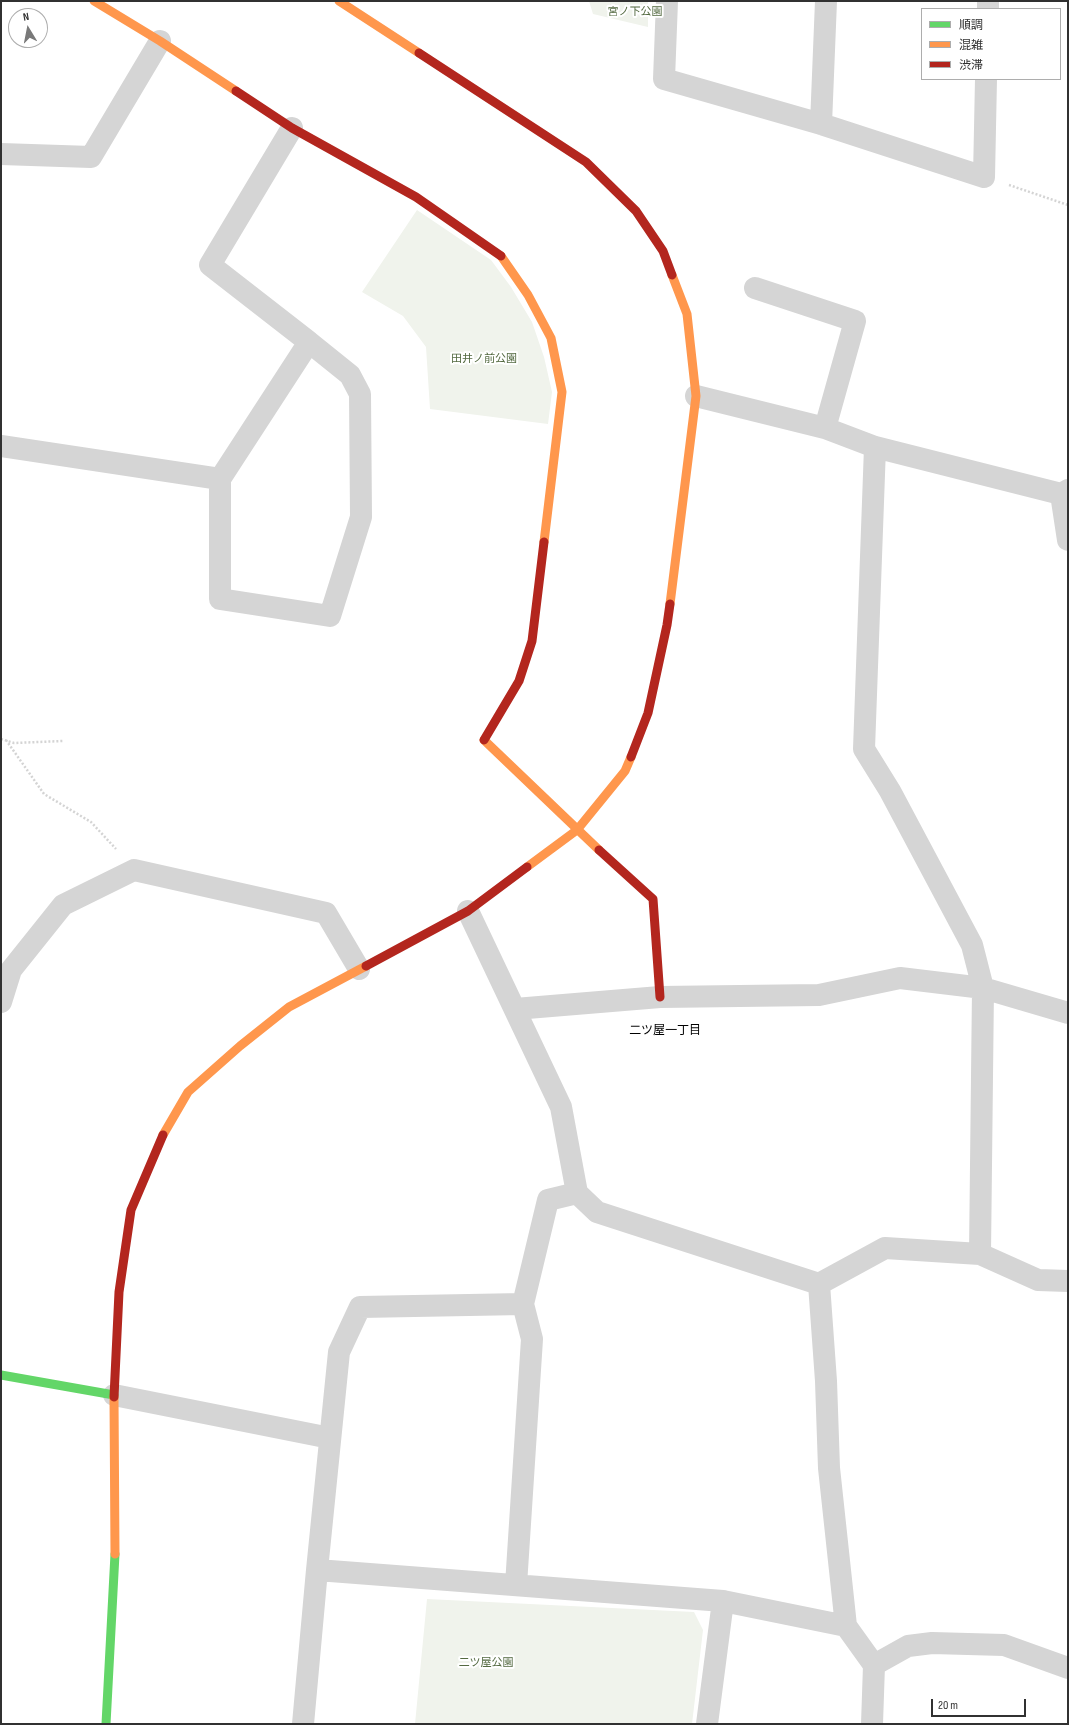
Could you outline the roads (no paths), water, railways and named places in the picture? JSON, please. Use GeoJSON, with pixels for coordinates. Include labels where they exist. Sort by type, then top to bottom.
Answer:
{"type":"FeatureCollection","features":[{"type":"Feature","properties":{"kind":"street"},"geometry":{"type":"LineString","coordinates":[[94,1],[160,41],[292,128],[416,197],[502,257],[528,295],[551,338],[562,392],[532,641],[520,681],[484,740],[653,899],[660,997]]}},
{"type":"Feature","properties":{"kind":"street"},"geometry":{"type":"LineString","coordinates":[[106,1724],[115,1560],[114,1395],[119,1292],[131,1210],[160,1140],[188,1092],[240,1046],[289,1007],[468,912],[578,830],[625,771],[648,713],[667,625],[696,396],[687,314],[663,251],[636,211],[586,162],[338,1]]}},
{"type":"Feature","properties":{"kind":"street"},"geometry":{"type":"LineString","coordinates":[[667,1],[664,79],[821,124],[984,177],[986,80]]}},
{"type":"Feature","properties":{"kind":"street"},"geometry":{"type":"LineString","coordinates":[[821,124],[826,1]]}},
{"type":"Feature","properties":{"kind":"street"},"geometry":{"type":"LineString","coordinates":[[1,154],[91,157],[160,41]]}},
{"type":"Feature","properties":{"kind":"street"},"geometry":{"type":"LineString","coordinates":[[292,128],[210,265],[309,342],[350,375],[360,394],[361,517],[330,616],[220,599],[220,479],[309,342]]}},
{"type":"Feature","properties":{"kind":"street"},"geometry":{"type":"LineString","coordinates":[[755,288],[855,321],[825,428]]}},
{"type":"Feature","properties":{"kind":"street"},"geometry":{"type":"LineString","coordinates":[[696,396],[825,428],[875,447],[1065,492],[1068,540]]}},
{"type":"Feature","properties":{"kind":"street"},"geometry":{"type":"LineString","coordinates":[[1,446],[220,479]]}},
{"type":"Feature","properties":{"kind":"street"},"geometry":{"type":"LineString","coordinates":[[875,447],[864,749],[890,791],[972,945],[983,988],[980,1254]]}},
{"type":"Feature","properties":{"kind":"street"},"geometry":{"type":"LineString","coordinates":[[1,1002],[11,970],[63,904],[134,870],[326,913],[359,969]]}},
{"type":"Feature","properties":{"kind":"street"},"geometry":{"type":"LineString","coordinates":[[468,912],[561,1107],[577,1193],[597,1212],[819,1284],[885,1248],[980,1254],[1038,1280],[1068,1281]]}},
{"type":"Feature","properties":{"kind":"street"},"geometry":{"type":"LineString","coordinates":[[515,1009],[660,997],[819,995],[900,978],[983,988],[1068,1013]]}},
{"type":"Feature","properties":{"kind":"street"},"geometry":{"type":"LineString","coordinates":[[516,1585],[532,1339],[523,1304],[548,1200],[577,1193]]}},
{"type":"Feature","properties":{"kind":"street"},"geometry":{"type":"LineString","coordinates":[[819,1284],[826,1381],[829,1468],[846,1626],[874,1665],[872,1724]]}},
{"type":"Feature","properties":{"kind":"street"},"geometry":{"type":"LineString","coordinates":[[303,1724],[339,1352],[360,1307],[523,1304]]}},
{"type":"Feature","properties":{"kind":"street"},"geometry":{"type":"LineString","coordinates":[[1,1375],[114,1395],[330,1438]]}},
{"type":"Feature","properties":{"kind":"street"},"geometry":{"type":"LineString","coordinates":[[317,1570],[723,1601],[846,1626]]}},
{"type":"Feature","properties":{"kind":"street"},"geometry":{"type":"LineString","coordinates":[[707,1724],[723,1601]]}},
{"type":"Feature","properties":{"kind":"street"},"geometry":{"type":"LineString","coordinates":[[874,1665],[908,1646],[932,1643],[1004,1645],[1068,1668]]}},
{"type":"Feature","properties":{"kind":"district","name":"二ツ屋一丁目"},"geometry":{"type":"Point","coordinates":[665,1031]}},
{"type":"Feature","properties":{"kind":"park label","name":"宮ノ下公園"},"geometry":{"type":"Point","coordinates":[635,12]}},
{"type":"Feature","properties":{"kind":"park label","name":"田井ノ前公園"},"geometry":{"type":"Point","coordinates":[484,359]}},
{"type":"Feature","properties":{"kind":"park label","name":"二ツ屋公園"},"geometry":{"type":"Point","coordinates":[486,1663]}}]}
